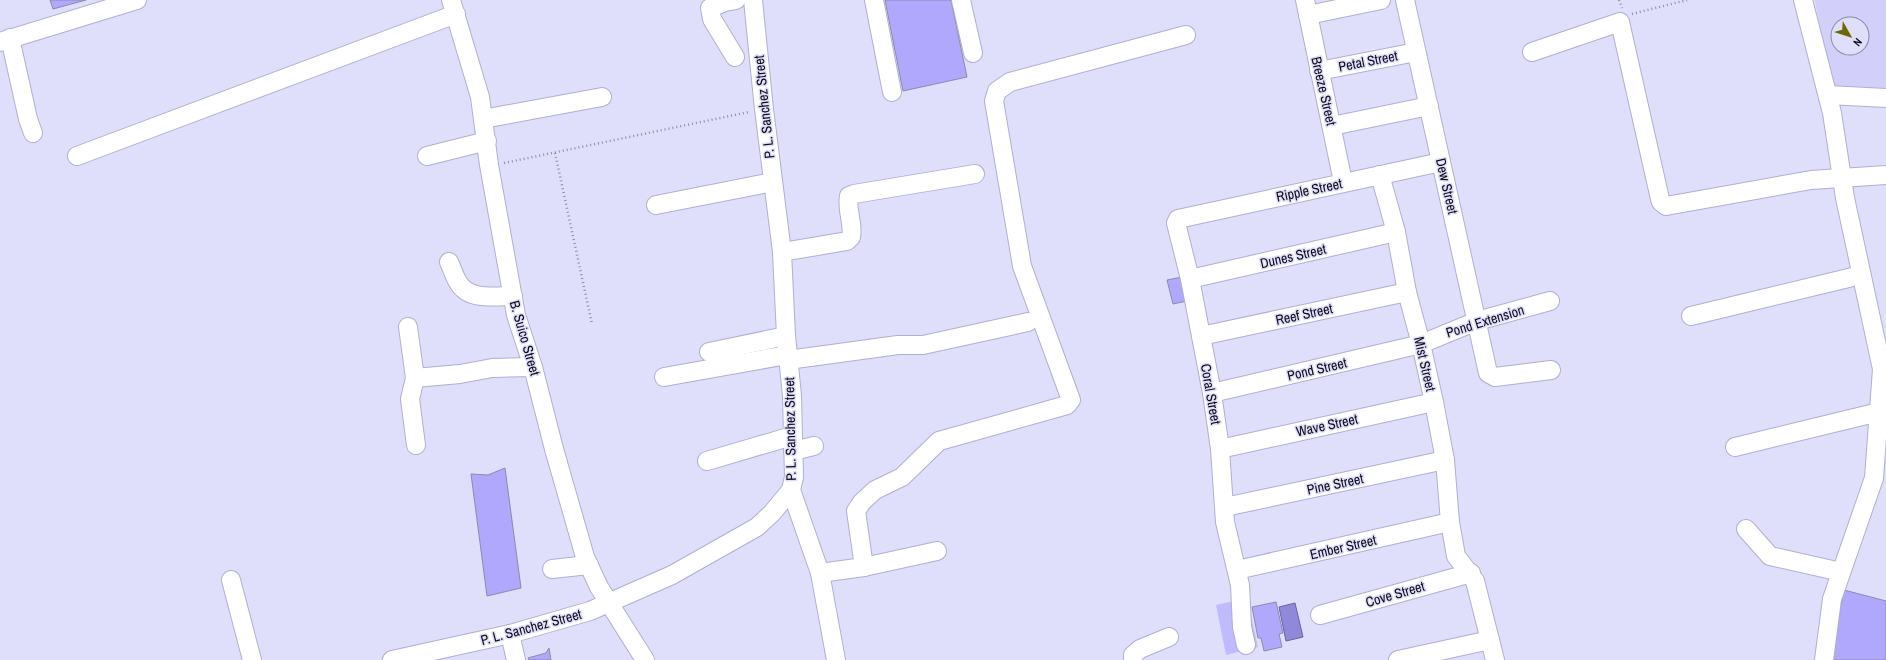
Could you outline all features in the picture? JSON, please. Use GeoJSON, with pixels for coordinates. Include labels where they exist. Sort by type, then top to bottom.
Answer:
{"type":"FeatureCollection","features":[{"type":"Feature","properties":{"kind":"street"},"geometry":{"type":"LineString","coordinates":[[33,133],[5,40],[137,0]]}},
{"type":"Feature","properties":{"kind":"street"},"geometry":{"type":"LineString","coordinates":[[735,58],[712,19],[710,8],[725,2],[736,0]]}},
{"type":"Feature","properties":{"kind":"street","name":"P. L. Sanchez Street"},"geometry":{"type":"LineString","coordinates":[[392,660],[510,634],[609,604],[672,575],[751,530],[772,513],[790,490],[794,477],[792,396],[786,336],[782,252],[764,109],[753,0]]}},
{"type":"Feature","properties":{"kind":"street"},"geometry":{"type":"LineString","coordinates":[[874,0],[892,92]]}},
{"type":"Feature","properties":{"kind":"street"},"geometry":{"type":"LineString","coordinates":[[962,0],[973,53]]}},
{"type":"Feature","properties":{"kind":"street"},"geometry":{"type":"LineString","coordinates":[[1306,7],[1381,0]]}},
{"type":"Feature","properties":{"kind":"street","name":"Dew Street"},"geometry":{"type":"LineString","coordinates":[[1405,0],[1488,373],[1495,377],[1551,370]]}},
{"type":"Feature","properties":{"kind":"street"},"geometry":{"type":"LineString","coordinates":[[1803,0],[1828,95],[1843,178],[1845,198],[1882,369],[1874,478],[1832,599],[1824,660]]}},
{"type":"Feature","properties":{"kind":"street"},"geometry":{"type":"LineString","coordinates":[[77,156],[454,7]]}},
{"type":"Feature","properties":{"kind":"street","name":"B. Suico Street"},"geometry":{"type":"LineString","coordinates":[[454,7],[480,97],[489,165],[516,315],[533,367],[554,450],[589,565],[609,604],[645,660]]}},
{"type":"Feature","properties":{"kind":"street","name":"Breeze Street"},"geometry":{"type":"LineString","coordinates":[[1306,7],[1343,182]]}},
{"type":"Feature","properties":{"kind":"street"},"geometry":{"type":"LineString","coordinates":[[1532,52],[1620,22],[1660,199],[1664,204],[1670,206],[1812,180],[1886,175]]}},
{"type":"Feature","properties":{"kind":"street"},"geometry":{"type":"LineString","coordinates":[[864,567],[856,511],[862,502],[875,490],[902,477],[939,441],[1067,405],[1071,400],[1022,266],[994,101],[997,91],[1010,82],[1186,35]]}},
{"type":"Feature","properties":{"kind":"street","name":"Petal Street"},"geometry":{"type":"LineString","coordinates":[[1319,71],[1416,52]]}},
{"type":"Feature","properties":{"kind":"street"},"geometry":{"type":"LineString","coordinates":[[1828,95],[1886,98]]}},
{"type":"Feature","properties":{"kind":"street"},"geometry":{"type":"LineString","coordinates":[[483,119],[602,97]]}},
{"type":"Feature","properties":{"kind":"street"},"geometry":{"type":"LineString","coordinates":[[1332,126],[1429,106]]}},
{"type":"Feature","properties":{"kind":"street"},"geometry":{"type":"LineString","coordinates":[[426,156],[487,141]]}},
{"type":"Feature","properties":{"kind":"street","name":"Ripple Street"},"geometry":{"type":"LineString","coordinates":[[1178,219],[1343,182],[1441,162]]}},
{"type":"Feature","properties":{"kind":"street"},"geometry":{"type":"LineString","coordinates":[[782,252],[847,241],[851,237],[852,232],[848,202],[849,196],[975,174]]}},
{"type":"Feature","properties":{"kind":"street","name":"Mist Street"},"geometry":{"type":"LineString","coordinates":[[1380,175],[1396,232],[1407,292],[1421,344],[1434,402],[1445,460],[1450,522],[1456,556],[1471,573]]}},
{"type":"Feature","properties":{"kind":"street"},"geometry":{"type":"LineString","coordinates":[[656,205],[773,182]]}},
{"type":"Feature","properties":{"kind":"street","name":"Coral Street"},"geometry":{"type":"LineString","coordinates":[[1178,219],[1176,223],[1190,279],[1212,393],[1220,449],[1225,522],[1240,585],[1242,627],[1246,645]]}},
{"type":"Feature","properties":{"kind":"street","name":"Dunes Street"},"geometry":{"type":"LineString","coordinates":[[1190,279],[1396,232]]}},
{"type":"Feature","properties":{"kind":"street"},"geometry":{"type":"LineString","coordinates":[[449,262],[458,283],[466,292],[477,296],[513,296]]}},
{"type":"Feature","properties":{"kind":"street"},"geometry":{"type":"LineString","coordinates":[[1691,316],[1861,275]]}},
{"type":"Feature","properties":{"kind":"street","name":"Reef Street"},"geometry":{"type":"LineString","coordinates":[[1201,336],[1407,292]]}},
{"type":"Feature","properties":{"kind":"street","name":"Pond Extension"},"geometry":{"type":"LineString","coordinates":[[1421,344],[1477,321],[1550,301]]}},
{"type":"Feature","properties":{"kind":"street"},"geometry":{"type":"LineString","coordinates":[[664,377],[788,358],[898,345],[923,345],[1028,322]]}},
{"type":"Feature","properties":{"kind":"street"},"geometry":{"type":"LineString","coordinates":[[408,327],[415,378],[410,399],[416,445]]}},
{"type":"Feature","properties":{"kind":"street"},"geometry":{"type":"LineString","coordinates":[[709,352],[786,336]]}},
{"type":"Feature","properties":{"kind":"street","name":"Pond Street"},"geometry":{"type":"LineString","coordinates":[[1212,393],[1421,344]]}},
{"type":"Feature","properties":{"kind":"street"},"geometry":{"type":"LineString","coordinates":[[415,378],[460,374],[492,368],[533,367]]}},
{"type":"Feature","properties":{"kind":"street","name":"Wave Street"},"geometry":{"type":"LineString","coordinates":[[1220,449],[1434,402]]}},
{"type":"Feature","properties":{"kind":"street"},"geometry":{"type":"LineString","coordinates":[[1735,447],[1879,412]]}},
{"type":"Feature","properties":{"kind":"street"},"geometry":{"type":"LineString","coordinates":[[707,461],[793,444],[814,446]]}},
{"type":"Feature","properties":{"kind":"street","name":"Pine Street"},"geometry":{"type":"LineString","coordinates":[[1225,507],[1445,460]]}},
{"type":"Feature","properties":{"kind":"street"},"geometry":{"type":"LineString","coordinates":[[790,490],[820,574],[836,660]]}},
{"type":"Feature","properties":{"kind":"street","name":"Ember Street"},"geometry":{"type":"LineString","coordinates":[[1237,570],[1450,522]]}},
{"type":"Feature","properties":{"kind":"street"},"geometry":{"type":"LineString","coordinates":[[1746,529],[1770,556],[1841,572]]}},
{"type":"Feature","properties":{"kind":"street"},"geometry":{"type":"LineString","coordinates":[[820,574],[864,567],[937,551]]}},
{"type":"Feature","properties":{"kind":"street"},"geometry":{"type":"LineString","coordinates":[[552,569],[589,565]]}},
{"type":"Feature","properties":{"kind":"street"},"geometry":{"type":"LineString","coordinates":[[1471,573],[1476,581],[1496,660]]}},
{"type":"Feature","properties":{"kind":"street","name":"Cove Street"},"geometry":{"type":"LineString","coordinates":[[1320,615],[1471,573]]}},
{"type":"Feature","properties":{"kind":"street"},"geometry":{"type":"LineString","coordinates":[[231,580],[252,660]]}},
{"type":"Feature","properties":{"kind":"street"},"geometry":{"type":"LineString","coordinates":[[510,634],[516,660]]}},
{"type":"Feature","properties":{"kind":"street"},"geometry":{"type":"LineString","coordinates":[[1133,660],[1133,655],[1140,648],[1170,637]]}},
{"type":"Feature","properties":{"kind":"street"},"geometry":{"type":"LineString","coordinates":[[1398,660],[1490,640]]}},
{"type":"Feature","properties":{"kind":"path"},"geometry":{"type":"LineString","coordinates":[[1620,22],[1624,16],[1688,0]]}},
{"type":"Feature","properties":{"kind":"path"},"geometry":{"type":"LineString","coordinates":[[489,165],[764,109]]}},
{"type":"Feature","properties":{"kind":"path"},"geometry":{"type":"LineString","coordinates":[[555,152],[592,324]]}},
{"type":"Feature","properties":{"kind":"shaded area"},"geometry":{"type":"Polygon","coordinates":[[[1815,0],[1886,0],[1886,98],[1833,97],[1815,0]]]}},
{"type":"Feature","properties":{"kind":"shaded area"},"geometry":{"type":"Polygon","coordinates":[[[1247,598],[1258,647],[1226,655],[1216,605],[1247,598]]]}},
{"type":"Feature","properties":{"kind":"shaded area"},"geometry":{"type":"Polygon","coordinates":[[[1295,603],[1303,637],[1286,641],[1279,607],[1295,603]]]}},
{"type":"Feature","properties":{"kind":"building"},"geometry":{"type":"Polygon","coordinates":[[[50,0],[86,0],[53,9],[50,0]]]}},
{"type":"Feature","properties":{"kind":"building"},"geometry":{"type":"Polygon","coordinates":[[[885,0],[951,0],[967,77],[903,91],[885,0]]]}},
{"type":"Feature","properties":{"kind":"building"},"geometry":{"type":"Polygon","coordinates":[[[1182,277],[1187,301],[1173,304],[1167,280],[1182,277]]]}},
{"type":"Feature","properties":{"kind":"building"},"geometry":{"type":"Polygon","coordinates":[[[505,468],[521,588],[487,596],[471,474],[488,475],[505,468]]]}},
{"type":"Feature","properties":{"kind":"building"},"geometry":{"type":"Polygon","coordinates":[[[1844,590],[1886,601],[1886,660],[1831,660],[1844,590]]]}},
{"type":"Feature","properties":{"kind":"building"},"geometry":{"type":"Polygon","coordinates":[[[1276,602],[1283,633],[1279,634],[1282,647],[1264,651],[1261,638],[1258,638],[1252,607],[1276,602]]]}},
{"type":"Feature","properties":{"kind":"building"},"geometry":{"type":"Polygon","coordinates":[[[549,648],[551,660],[529,660],[528,658],[546,653],[549,648]]]}}]}
